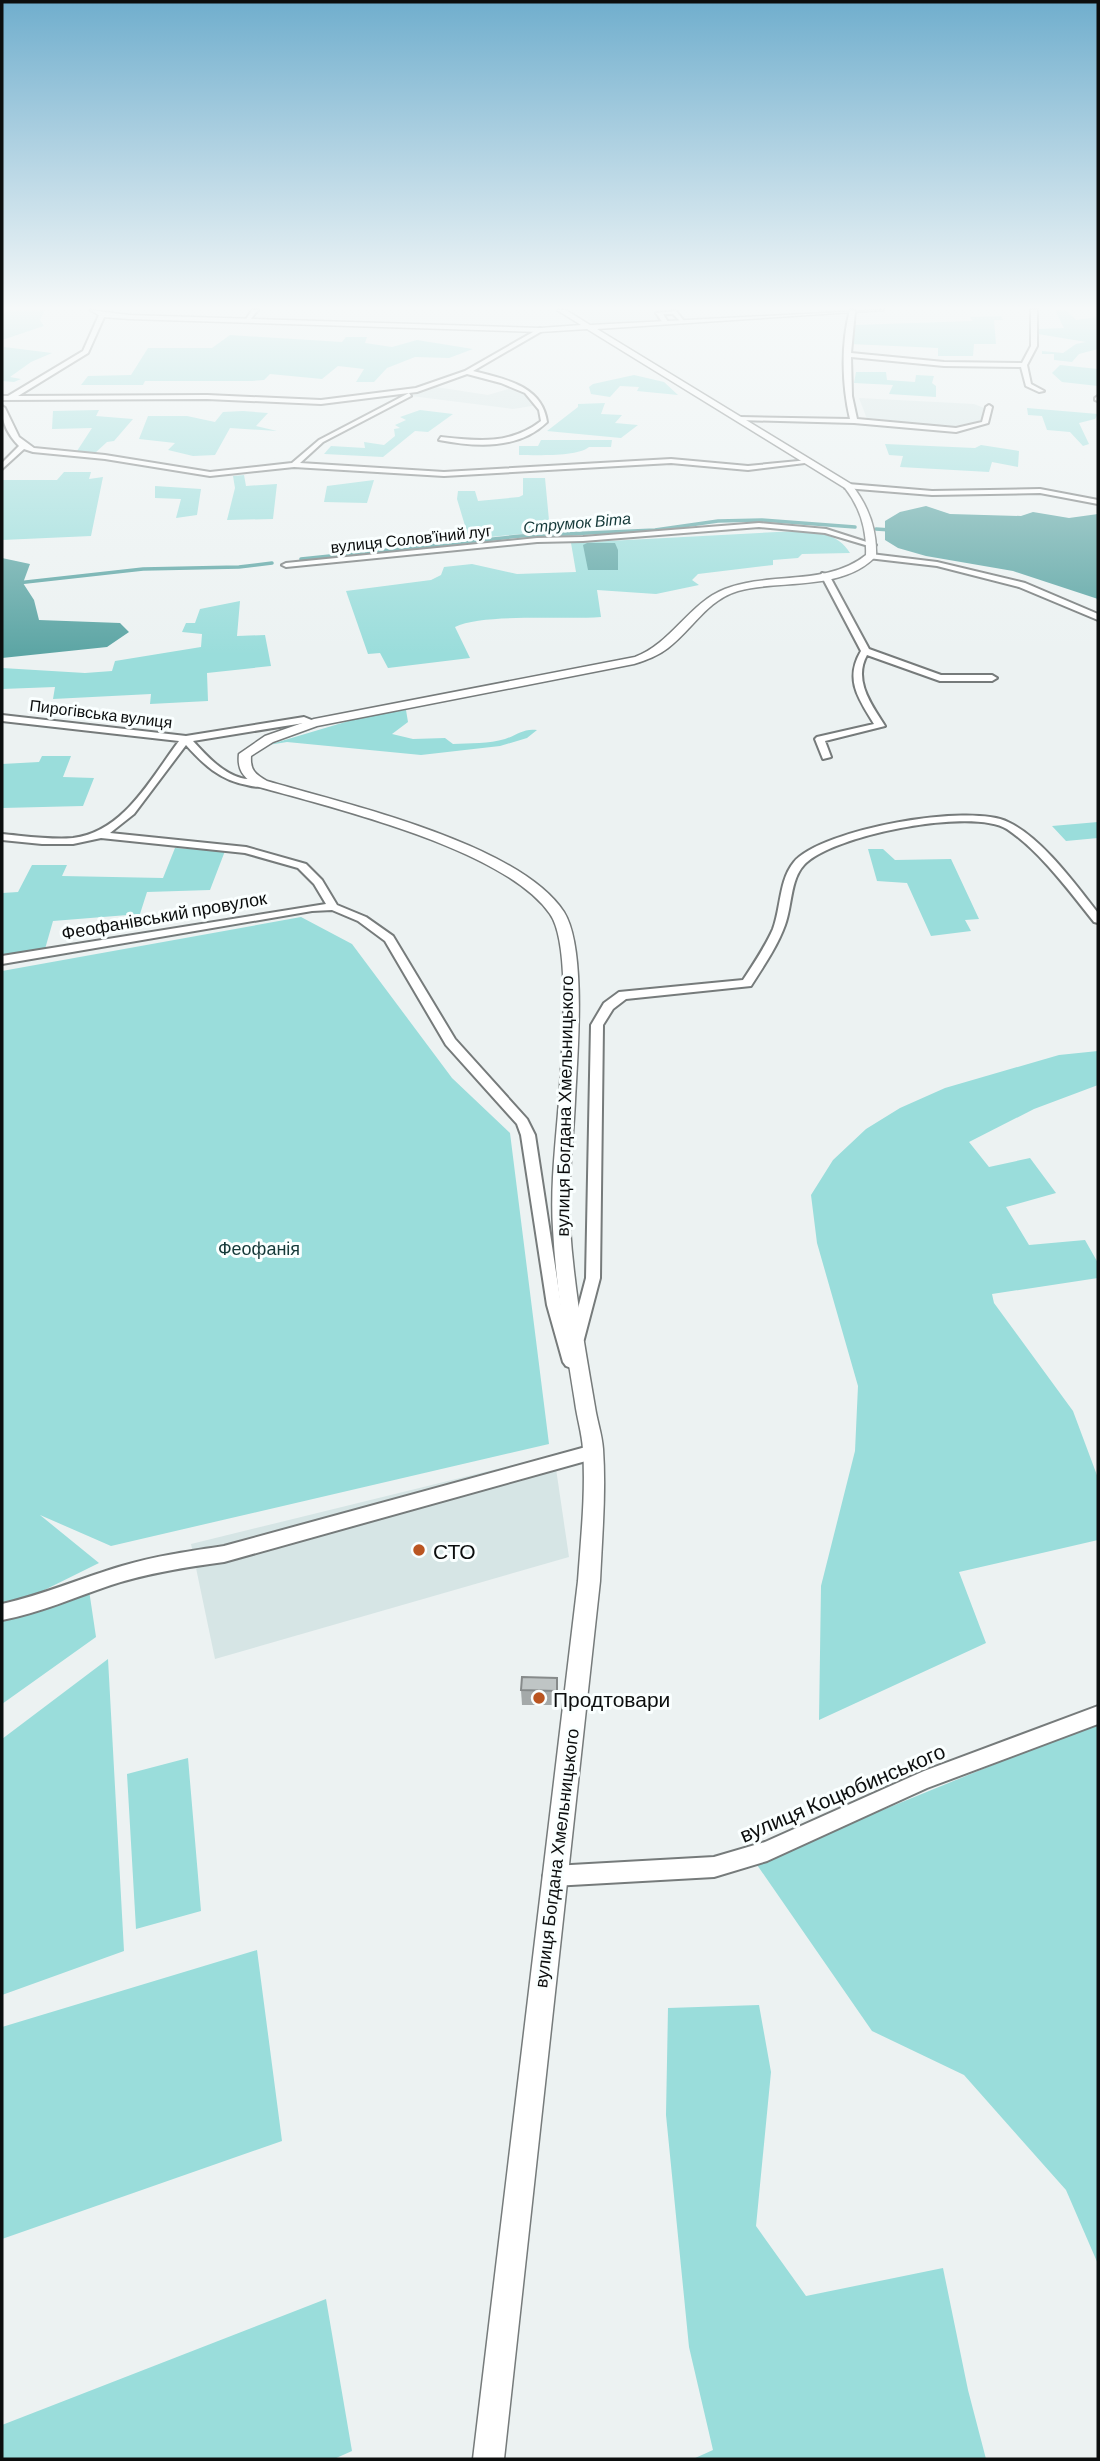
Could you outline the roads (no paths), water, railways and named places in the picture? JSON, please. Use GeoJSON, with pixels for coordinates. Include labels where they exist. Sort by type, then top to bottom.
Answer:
{"type":"FeatureCollection","features":[{"type":"Feature","properties":{"kind":"street"},"geometry":{"type":"LineString","coordinates":[[8,425],[12,435],[23,446],[191,473],[227,474],[295,465],[444,474],[671,461],[748,468],[809,462]]}},
{"type":"Feature","properties":{"kind":"street"},"geometry":{"type":"LineString","coordinates":[[295,465],[321,441],[351,425]]}},
{"type":"Feature","properties":{"kind":"street"},"geometry":{"type":"LineString","coordinates":[[441,439],[477,443],[517,440],[531,434],[541,425]]}},
{"type":"Feature","properties":{"kind":"street"},"geometry":{"type":"LineString","coordinates":[[749,425],[848,486],[932,493],[1040,491],[1098,499]]}},
{"type":"Feature","properties":{"kind":"street"},"geometry":{"type":"LineString","coordinates":[[908,425],[967,429],[979,425]]}},
{"type":"Feature","properties":{"kind":"street"},"geometry":{"type":"LineString","coordinates":[[2,467],[23,446]]}},
{"type":"Feature","properties":{"kind":"street"},"geometry":{"type":"LineString","coordinates":[[263,784],[244,767],[245,754],[270,739],[314,723],[630,662],[664,646],[709,600],[721,593],[760,583],[825,575],[855,568],[872,550],[866,519],[848,486]]}},
{"type":"Feature","properties":{"kind":"street","name":"вулиця Солов'їний луг"},"geometry":{"type":"LineString","coordinates":[[286,565],[537,540],[759,525],[826,531],[872,550],[1022,585],[1098,617]]}},
{"type":"Feature","properties":{"kind":"street"},"geometry":{"type":"LineString","coordinates":[[825,575],[864,652],[940,678],[992,678]]}},
{"type":"Feature","properties":{"kind":"street"},"geometry":{"type":"LineString","coordinates":[[826,757],[820,739],[880,726],[865,704],[856,677],[856,665],[864,652]]}},
{"type":"Feature","properties":{"kind":"street","name":"Пирогівська вулиця"},"geometry":{"type":"LineString","coordinates":[[2,718],[186,739],[216,772],[241,783],[263,784]]}},
{"type":"Feature","properties":{"kind":"street"},"geometry":{"type":"LineString","coordinates":[[2,837],[52,844],[89,840],[119,826],[135,810],[186,739],[304,720],[314,723]]}},
{"type":"Feature","properties":{"kind":"street","name":"вулиця Богдана Хмельницького"},"geometry":{"type":"LineString","coordinates":[[263,784],[386,820],[470,851],[536,887],[560,915],[567,947],[569,995],[561,1247],[593,1452],[589,1580],[553,1876],[489,2459]]}},
{"type":"Feature","properties":{"kind":"street"},"geometry":{"type":"LineString","coordinates":[[577,1339],[593,1278],[597,1025],[608,1006],[623,995],[747,983],[778,928],[797,866],[815,848],[858,832],[976,820],[1002,822],[1020,834],[1098,920]]}},
{"type":"Feature","properties":{"kind":"street"},"geometry":{"type":"LineString","coordinates":[[102,835],[246,850],[276,856],[302,866],[318,882],[333,907],[362,919],[389,939],[450,1042],[522,1122],[533,1155],[554,1305],[586,1410]]}},
{"type":"Feature","properties":{"kind":"street","name":"Феофанівський провулок"},"geometry":{"type":"LineString","coordinates":[[2,960],[298,910],[333,907]]}},
{"type":"Feature","properties":{"kind":"street"},"geometry":{"type":"LineString","coordinates":[[2,1612],[22,1609],[125,1573],[173,1561],[224,1554],[593,1452]]}},
{"type":"Feature","properties":{"kind":"street","name":"вулиця Коцюбинського"},"geometry":{"type":"LineString","coordinates":[[553,1876],[714,1867],[767,1851],[924,1780],[1098,1715]]}},
{"type":"Feature","properties":{"kind":"waterway","name":"Струмок Віта"},"geometry":{"type":"LineString","coordinates":[[301,559],[521,536],[655,530],[718,521],[762,520],[855,527]]}},
{"type":"Feature","properties":{"kind":"waterway","name":"Струмок Віта"},"geometry":{"type":"LineString","coordinates":[[876,529],[891,530]]}},
{"type":"Feature","properties":{"kind":"waterway","name":"Струмок Віта"},"geometry":{"type":"LineString","coordinates":[[17,583],[143,569],[239,567],[272,563]]}},
{"type":"Feature","properties":{"kind":"place","name":"СТО"},"geometry":{"type":"Point","coordinates":[419,1550]}},
{"type":"Feature","properties":{"kind":"place","name":"Продтовари"},"geometry":{"type":"Point","coordinates":[539,1698]}},
{"type":"Feature","properties":{"kind":"park label","name":"Феофанія"},"geometry":{"type":"Point","coordinates":[259,1248]}}]}
